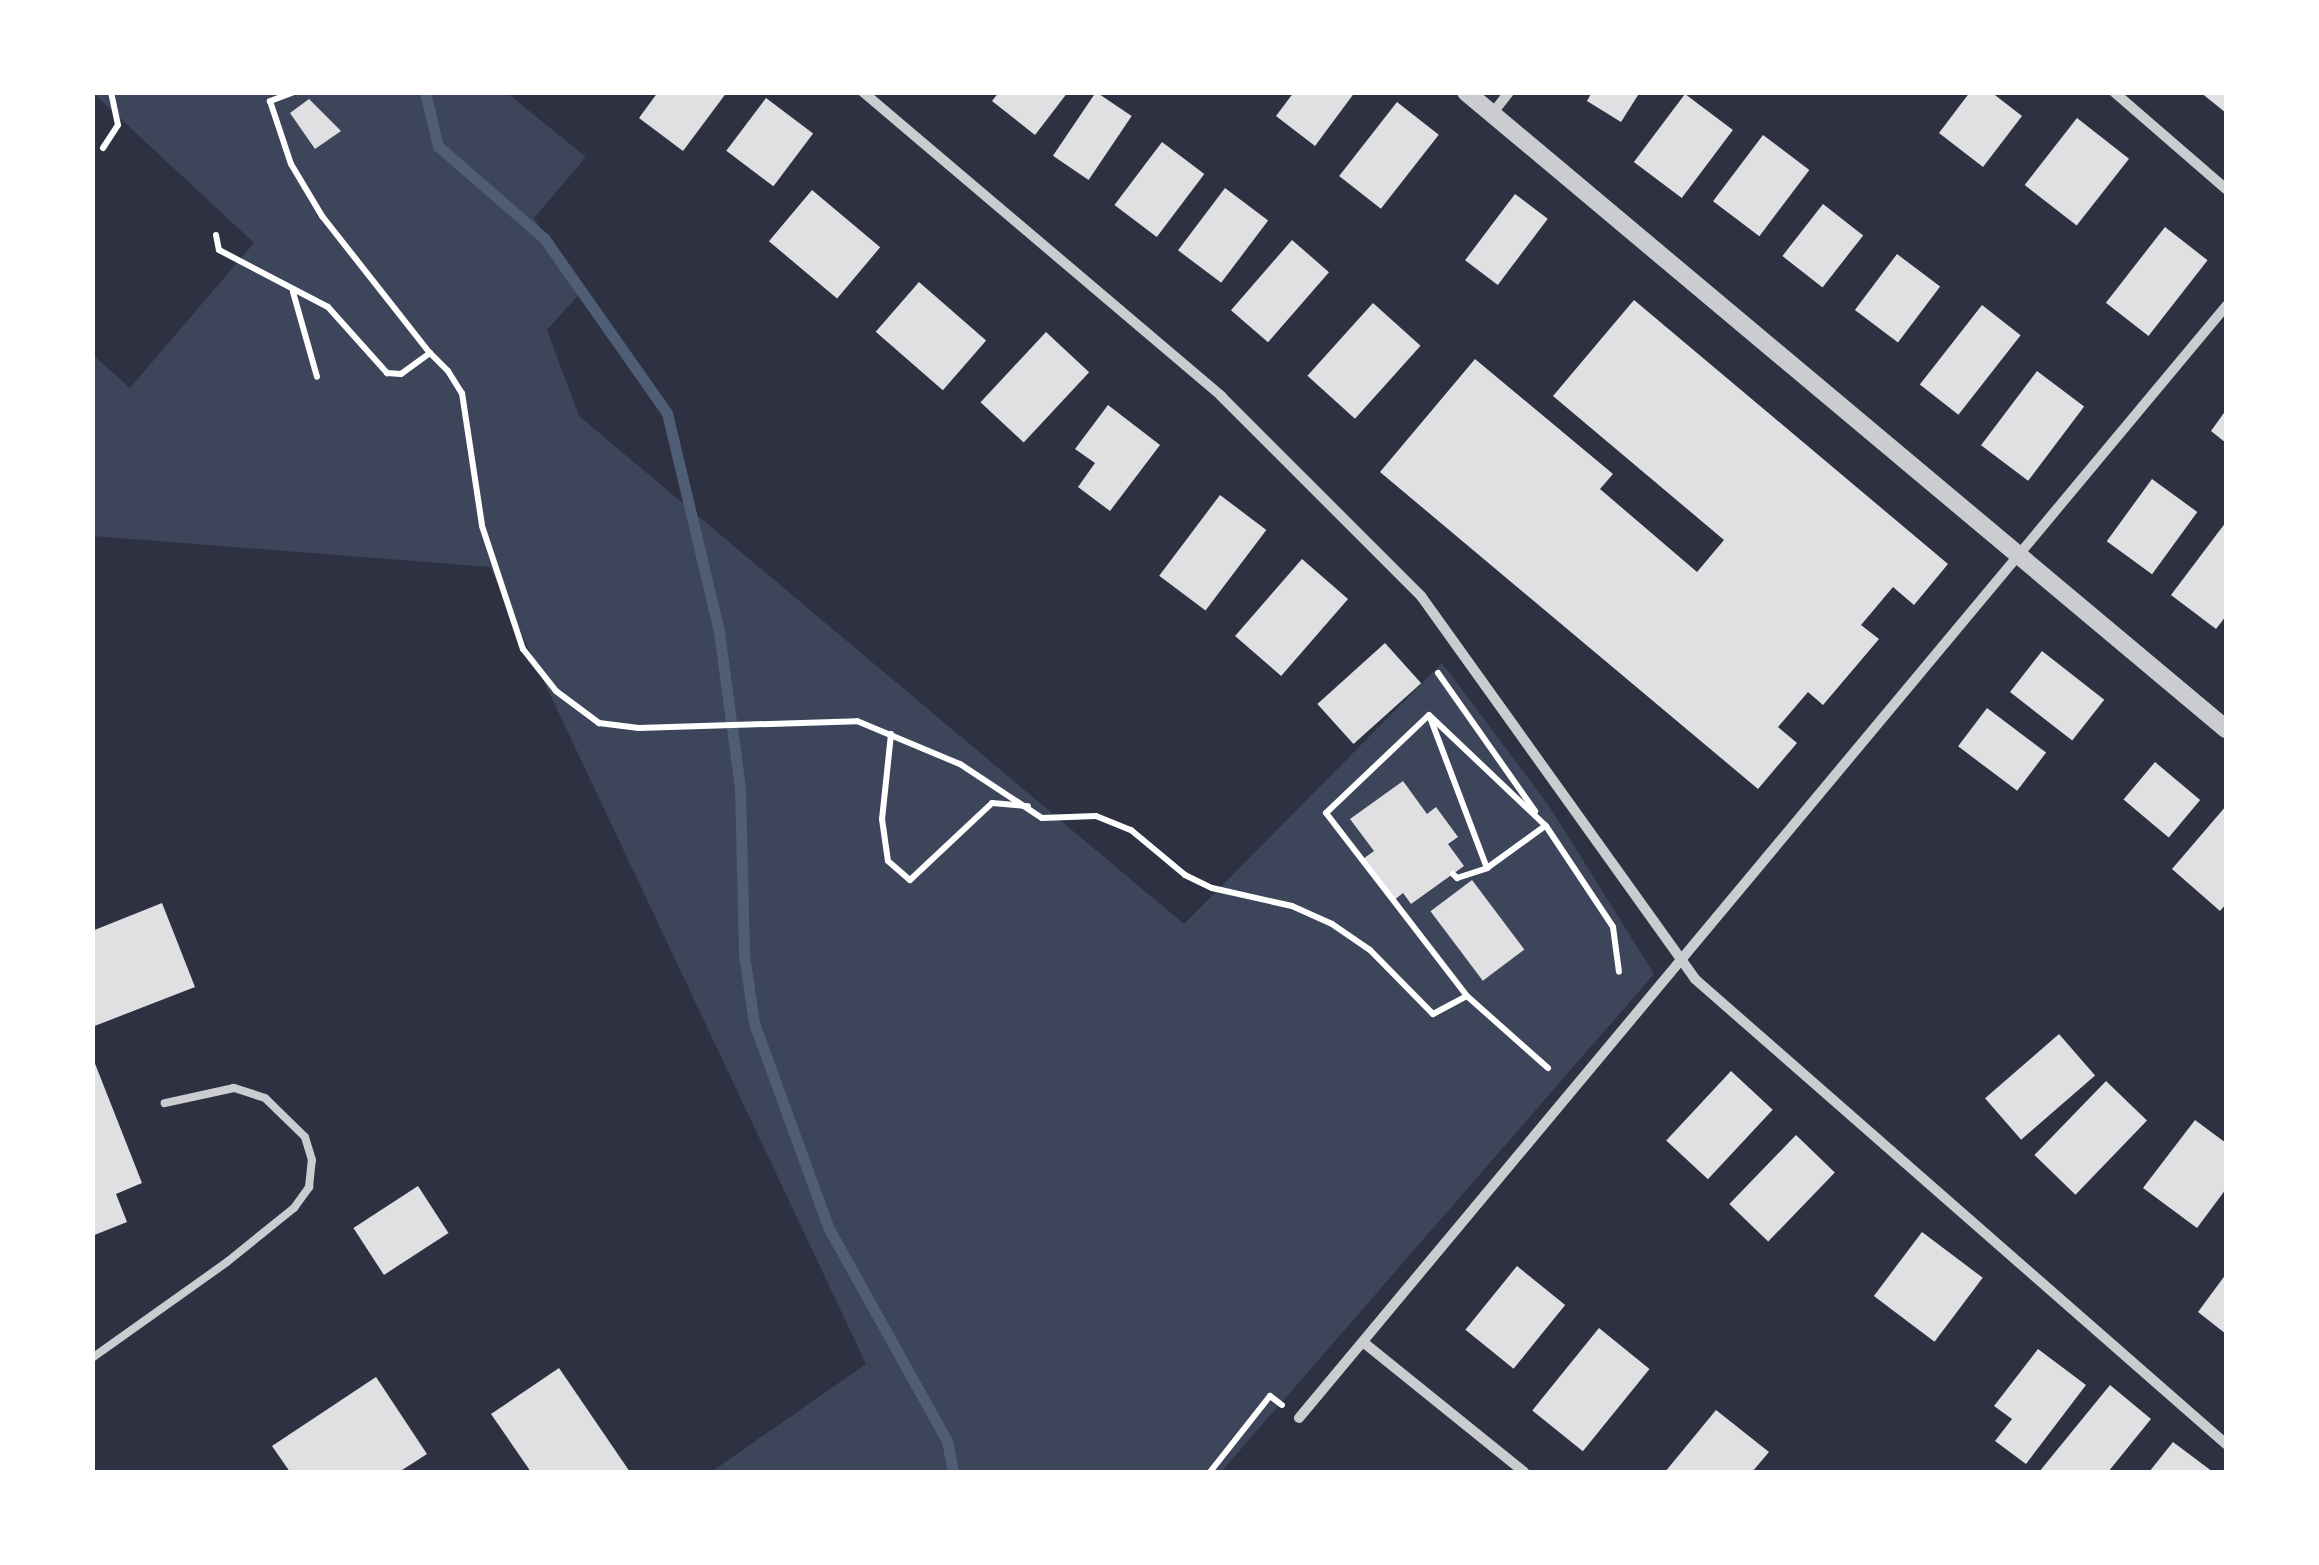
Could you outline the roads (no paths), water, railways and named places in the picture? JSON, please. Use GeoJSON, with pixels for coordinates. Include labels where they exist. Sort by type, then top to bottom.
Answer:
{"type":"FeatureCollection","features":[{"type":"Feature","properties":{"kind":"street"},"geometry":{"type":"LineString","coordinates":[[863,92],[1222,396],[1421,596],[1680,960],[1730,1012],[2226,1444]]}},
{"type":"Feature","properties":{"kind":"street"},"geometry":{"type":"LineString","coordinates":[[1466,92],[2226,728]]}},
{"type":"Feature","properties":{"kind":"street"},"geometry":{"type":"LineString","coordinates":[[1492,114],[1510,92]]}},
{"type":"Feature","properties":{"kind":"street"},"geometry":{"type":"LineString","coordinates":[[2114,92],[2226,189]]}},
{"type":"Feature","properties":{"kind":"street"},"geometry":{"type":"LineString","coordinates":[[1299,1418],[2226,306]]}},
{"type":"Feature","properties":{"kind":"street"},"geometry":{"type":"LineString","coordinates":[[1363,1342],[1524,1472]]}},
{"type":"Feature","properties":{"kind":"lane"},"geometry":{"type":"LineString","coordinates":[[92,1358],[227,1262],[294,1208],[309,1187],[312,1160],[304,1136],[265,1098],[234,1088],[165,1103]]}},
{"type":"Feature","properties":{"kind":"waterway"},"geometry":{"type":"LineString","coordinates":[[425,92],[438,146],[544,238],[667,413],[719,632],[740,788],[744,954],[754,1023],[829,1229],[947,1441],[953,1472]]}}]}
